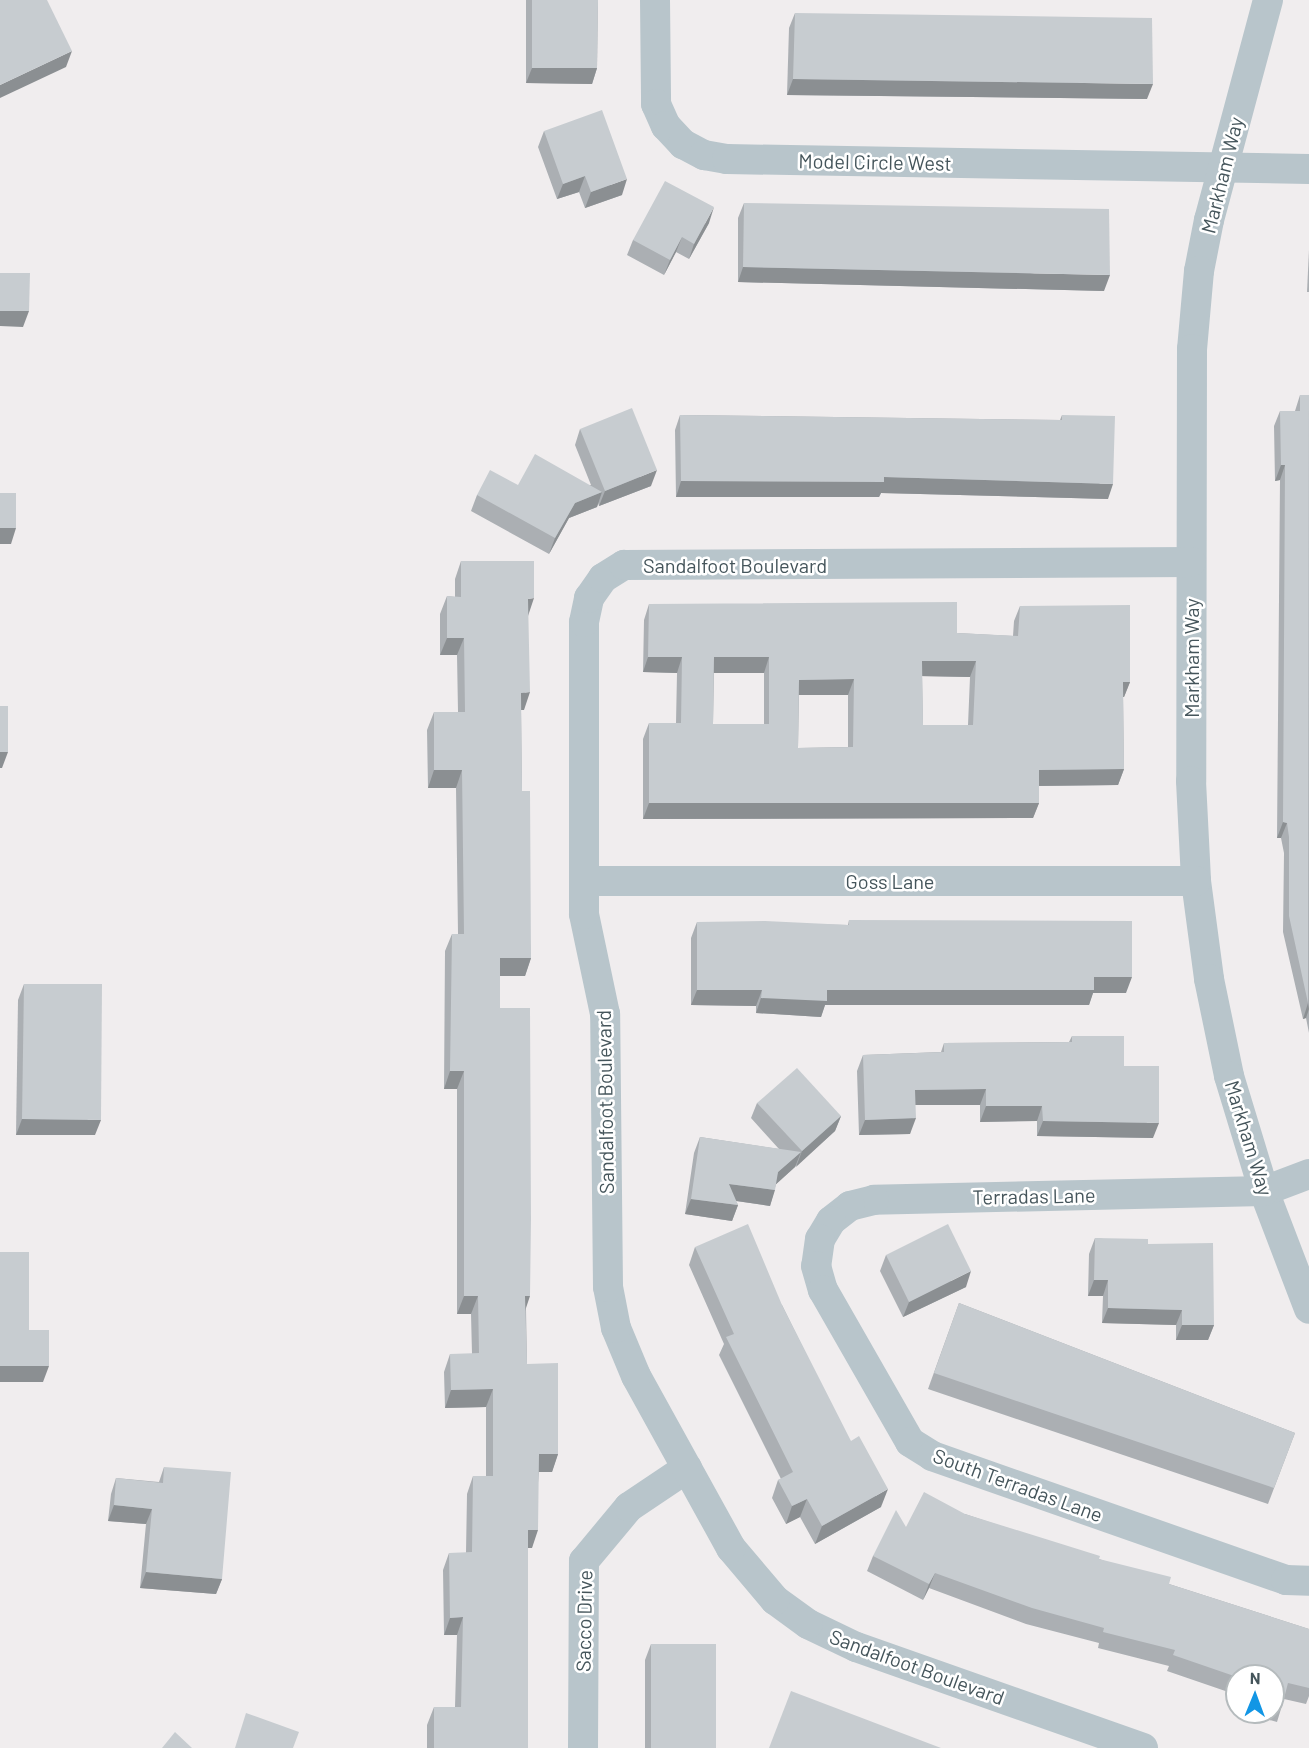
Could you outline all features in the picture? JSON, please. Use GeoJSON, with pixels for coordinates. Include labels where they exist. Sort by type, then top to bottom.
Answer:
{"type":"FeatureCollection","features":[{"type":"Feature","properties":{"kind":"street","name":"Model Circle West"},"geometry":{"type":"LineString","coordinates":[[655,0],[656,105],[666,126],[683,144],[704,155],[739,160],[1309,170]]}},
{"type":"Feature","properties":{"kind":"street","name":"Markham Way"},"geometry":{"type":"LineString","coordinates":[[1268,0],[1222,168],[1199,271],[1192,349],[1191,781],[1196,881],[1209,979],[1229,1076],[1264,1191],[1309,1309]]}},
{"type":"Feature","properties":{"kind":"street","name":"Sandalfoot Boulevard"},"geometry":{"type":"LineString","coordinates":[[1143,1748],[856,1647],[808,1624],[747,1570],[636,1376],[616,1328],[608,1287],[605,1014],[588,940],[584,881],[584,622],[589,598],[603,578],[624,565],[1191,562]]}},
{"type":"Feature","properties":{"kind":"street","name":"Goss Lane"},"geometry":{"type":"LineString","coordinates":[[584,881],[1196,881]]}},
{"type":"Feature","properties":{"kind":"street","name":"Terradas Lane"},"geometry":{"type":"LineString","coordinates":[[820,1239],[831,1221],[850,1206],[874,1200],[1264,1191],[1309,1174]]}},
{"type":"Feature","properties":{"kind":"street","name":"South Terradas Lane"},"geometry":{"type":"LineString","coordinates":[[820,1239],[816,1266],[823,1290],[910,1442],[932,1456],[1253,1569],[1286,1580],[1309,1581]]}},
{"type":"Feature","properties":{"kind":"street","name":"Sacco Drive"},"geometry":{"type":"LineString","coordinates":[[583,1748],[584,1561],[629,1508],[687,1468]]}},
{"type":"Feature","properties":{"kind":"building"},"geometry":{"type":"Polygon","coordinates":[[[0,0],[47,0],[72,51],[0,85],[0,0]]]}},
{"type":"Feature","properties":{"kind":"building"},"geometry":{"type":"Polygon","coordinates":[[[532,0],[598,0],[597,68],[532,68],[532,0]]]}},
{"type":"Feature","properties":{"kind":"building"},"geometry":{"type":"Polygon","coordinates":[[[795,13],[1152,18],[1153,84],[793,79],[795,13]]]}},
{"type":"Feature","properties":{"kind":"building"},"geometry":{"type":"Polygon","coordinates":[[[602,110],[627,179],[591,192],[585,176],[563,184],[544,131],[602,110]]]}},
{"type":"Feature","properties":{"kind":"building"},"geometry":{"type":"Polygon","coordinates":[[[665,181],[714,207],[694,244],[682,237],[670,260],[633,240],[665,181]]]}},
{"type":"Feature","properties":{"kind":"building"},"geometry":{"type":"Polygon","coordinates":[[[744,203],[1109,209],[1110,275],[743,267],[744,203]]]}},
{"type":"Feature","properties":{"kind":"building"},"geometry":{"type":"Polygon","coordinates":[[[0,273],[30,273],[29,311],[0,311],[0,273]]]}},
{"type":"Feature","properties":{"kind":"building"},"geometry":{"type":"Polygon","coordinates":[[[1300,395],[1309,395],[1308,1003],[1289,916],[1289,837],[1287,823],[1283,822],[1285,465],[1281,465],[1280,411],[1300,411],[1300,395]]]}},
{"type":"Feature","properties":{"kind":"building"},"geometry":{"type":"Polygon","coordinates":[[[632,408],[657,470],[605,491],[580,429],[632,408]]]}},
{"type":"Feature","properties":{"kind":"building"},"geometry":{"type":"Polygon","coordinates":[[[680,415],[1062,420],[1062,415],[1115,416],[1113,484],[884,477],[884,482],[681,481],[680,415]]]}},
{"type":"Feature","properties":{"kind":"building"},"geometry":{"type":"Polygon","coordinates":[[[535,454],[602,492],[575,503],[555,538],[477,495],[490,470],[518,485],[535,454]]]}},
{"type":"Feature","properties":{"kind":"building"},"geometry":{"type":"Polygon","coordinates":[[[0,493],[16,493],[16,528],[0,528],[0,493]]]}},
{"type":"Feature","properties":{"kind":"building"},"geometry":{"type":"Polygon","coordinates":[[[461,561],[534,561],[534,598],[528,599],[530,692],[521,693],[522,791],[530,791],[531,958],[500,958],[500,1008],[530,1008],[531,1219],[530,1296],[525,1296],[527,1364],[558,1363],[558,1454],[539,1454],[538,1530],[528,1530],[528,1748],[434,1748],[434,1707],[461,1707],[463,1617],[450,1618],[449,1553],[472,1552],[473,1476],[493,1476],[493,1389],[451,1390],[450,1354],[479,1353],[478,1296],[464,1296],[464,1071],[450,1071],[452,934],[464,934],[462,770],[434,770],[434,712],[465,712],[464,638],[447,638],[447,596],[461,597],[461,561]]]}},
{"type":"Feature","properties":{"kind":"building"},"geometry":{"type":"Polygon","coordinates":[[[957,602],[957,633],[1018,636],[1020,606],[1130,605],[1130,682],[1123,682],[1124,769],[1039,770],[1039,803],[649,803],[649,723],[681,723],[682,657],[648,657],[649,604],[957,602]],[[714,657],[713,724],[769,724],[769,657],[714,657]],[[922,661],[923,725],[973,725],[976,661],[922,661]],[[854,679],[799,680],[798,748],[853,747],[854,679]]]}},
{"type":"Feature","properties":{"kind":"building"},"geometry":{"type":"Polygon","coordinates":[[[0,706],[8,706],[8,752],[0,752],[0,706]]]}},
{"type":"Feature","properties":{"kind":"building"},"geometry":{"type":"Polygon","coordinates":[[[849,920],[1132,921],[1132,977],[1094,977],[1094,990],[827,990],[827,1001],[761,998],[762,990],[697,990],[697,922],[765,921],[849,925],[849,920]]]}},
{"type":"Feature","properties":{"kind":"building"},"geometry":{"type":"Polygon","coordinates":[[[24,984],[102,984],[101,1120],[22,1119],[24,984]]]}},
{"type":"Feature","properties":{"kind":"building"},"geometry":{"type":"Polygon","coordinates":[[[1072,1036],[1124,1036],[1124,1066],[1159,1066],[1159,1123],[1043,1121],[1042,1106],[986,1106],[986,1089],[915,1090],[916,1118],[865,1120],[863,1055],[944,1052],[944,1043],[1072,1042],[1072,1036]]]}},
{"type":"Feature","properties":{"kind":"building"},"geometry":{"type":"Polygon","coordinates":[[[797,1068],[841,1116],[802,1151],[757,1103],[797,1068]]]}},
{"type":"Feature","properties":{"kind":"building"},"geometry":{"type":"Polygon","coordinates":[[[700,1137],[801,1152],[778,1172],[775,1190],[729,1184],[738,1205],[691,1199],[700,1137]]]}},
{"type":"Feature","properties":{"kind":"building"},"geometry":{"type":"Polygon","coordinates":[[[748,1224],[782,1305],[851,1441],[859,1436],[888,1489],[822,1526],[807,1499],[792,1506],[778,1480],[793,1472],[726,1337],[734,1334],[695,1247],[748,1224]]]}},
{"type":"Feature","properties":{"kind":"building"},"geometry":{"type":"Polygon","coordinates":[[[948,1224],[971,1271],[909,1302],[886,1255],[948,1224]]]}},
{"type":"Feature","properties":{"kind":"building"},"geometry":{"type":"Polygon","coordinates":[[[1095,1238],[1148,1239],[1148,1244],[1213,1243],[1214,1325],[1182,1325],[1182,1310],[1108,1308],[1108,1280],[1094,1280],[1095,1238]]]}},
{"type":"Feature","properties":{"kind":"building"},"geometry":{"type":"Polygon","coordinates":[[[0,1252],[29,1252],[29,1330],[49,1330],[49,1366],[0,1366],[0,1252]]]}},
{"type":"Feature","properties":{"kind":"building"},"geometry":{"type":"Polygon","coordinates":[[[959,1303],[1295,1433],[1274,1488],[934,1373],[959,1303]]]}},
{"type":"Feature","properties":{"kind":"building"},"geometry":{"type":"Polygon","coordinates":[[[164,1467],[231,1472],[222,1579],[146,1572],[152,1509],[114,1505],[116,1478],[163,1483],[164,1467]]]}},
{"type":"Feature","properties":{"kind":"building"},"geometry":{"type":"Polygon","coordinates":[[[924,1492],[965,1514],[1100,1556],[1099,1559],[1171,1577],[1169,1584],[1309,1629],[1309,1688],[1288,1683],[1285,1694],[1285,1664],[1225,1664],[1225,1673],[1173,1655],[1175,1650],[1103,1632],[1104,1628],[1032,1608],[935,1573],[929,1584],[873,1556],[896,1510],[906,1527],[924,1492]]]}},
{"type":"Feature","properties":{"kind":"building"},"geometry":{"type":"Polygon","coordinates":[[[651,1644],[716,1644],[716,1748],[651,1748],[651,1644]]]}},
{"type":"Feature","properties":{"kind":"building"},"geometry":{"type":"Polygon","coordinates":[[[791,1691],[941,1748],[769,1748],[791,1691]]]}},
{"type":"Feature","properties":{"kind":"building"},"geometry":{"type":"Polygon","coordinates":[[[246,1713],[299,1732],[293,1748],[235,1748],[246,1713]]]}},
{"type":"Feature","properties":{"kind":"building"},"geometry":{"type":"Polygon","coordinates":[[[175,1732],[192,1748],[162,1748],[175,1732]]]}}]}
